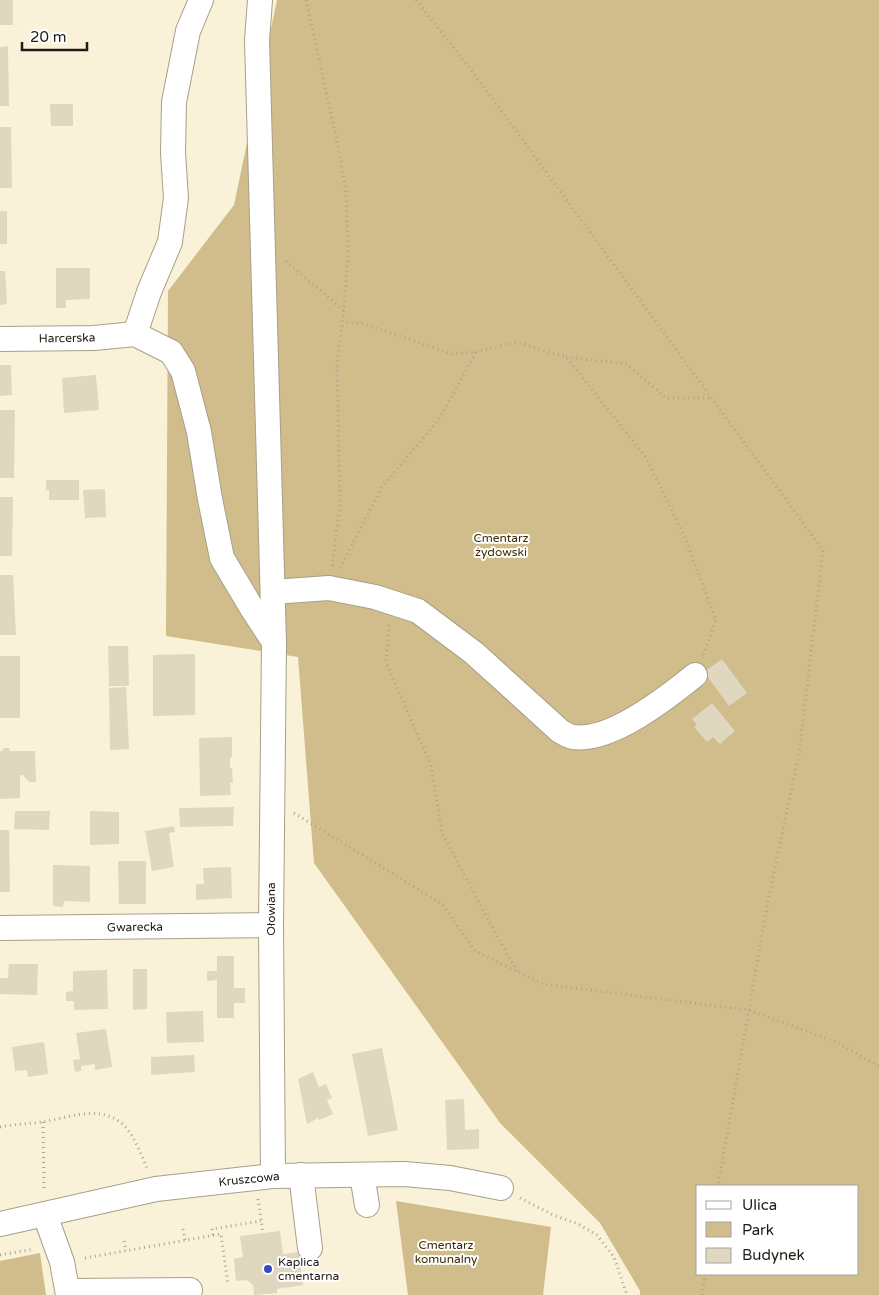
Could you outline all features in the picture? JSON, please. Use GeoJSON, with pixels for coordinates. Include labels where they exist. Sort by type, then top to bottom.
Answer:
{"type":"FeatureCollection","features":[{"type":"Feature","properties":{"kind":"street"},"geometry":{"type":"LineString","coordinates":[[201,0],[188,31],[174,102],[173,152],[176,198],[170,242],[149,292],[135,334],[172,352],[183,371],[199,432],[222,558],[274,642]]}},
{"type":"Feature","properties":{"kind":"street","name":"Ołowiana"},"geometry":{"type":"LineString","coordinates":[[260,0],[257,40],[274,642],[270,925],[273,1176]]}},
{"type":"Feature","properties":{"kind":"street","name":"Harcerska"},"geometry":{"type":"LineString","coordinates":[[0,339],[94,338],[135,334]]}},
{"type":"Feature","properties":{"kind":"street"},"geometry":{"type":"LineString","coordinates":[[273,592],[329,588],[364,595],[418,611],[474,654],[560,731],[573,738],[594,736],[626,723],[669,696],[696,675]]}},
{"type":"Feature","properties":{"kind":"street","name":"Gwarecka"},"geometry":{"type":"LineString","coordinates":[[0,928],[270,925]]}},
{"type":"Feature","properties":{"kind":"street"},"geometry":{"type":"LineString","coordinates":[[301,1175],[310,1248]]}},
{"type":"Feature","properties":{"kind":"street"},"geometry":{"type":"LineString","coordinates":[[362,1175],[367,1205]]}},
{"type":"Feature","properties":{"kind":"street","name":"Kruszcowa"},"geometry":{"type":"LineString","coordinates":[[0,1224],[156,1189],[273,1176],[413,1175],[450,1178],[501,1188]]}},
{"type":"Feature","properties":{"kind":"street"},"geometry":{"type":"LineString","coordinates":[[45,1215],[59,1253],[68,1293],[190,1290]]}},
{"type":"Feature","properties":{"kind":"path"},"geometry":{"type":"LineString","coordinates":[[306,0],[346,191],[348,254],[343,322],[337,363],[340,505],[329,588]]}},
{"type":"Feature","properties":{"kind":"path"},"geometry":{"type":"LineString","coordinates":[[416,0],[477,79],[823,550],[799,754],[768,901],[718,1185]]}},
{"type":"Feature","properties":{"kind":"path"},"geometry":{"type":"LineString","coordinates":[[263,241],[344,311]]}},
{"type":"Feature","properties":{"kind":"path"},"geometry":{"type":"LineString","coordinates":[[343,322],[364,324],[452,354],[476,352],[516,342],[566,357],[626,364],[666,398],[711,398]]}},
{"type":"Feature","properties":{"kind":"path"},"geometry":{"type":"LineString","coordinates":[[329,588],[382,487],[440,418],[476,352]]}},
{"type":"Feature","properties":{"kind":"path"},"geometry":{"type":"LineString","coordinates":[[566,357],[645,456],[684,535],[716,620],[696,675]]}},
{"type":"Feature","properties":{"kind":"path"},"geometry":{"type":"LineString","coordinates":[[391,602],[386,662],[431,765],[442,832],[518,972]]}},
{"type":"Feature","properties":{"kind":"path"},"geometry":{"type":"LineString","coordinates":[[272,800],[442,904],[475,951],[543,984],[749,1010],[836,1042],[879,1066]]}},
{"type":"Feature","properties":{"kind":"path"},"geometry":{"type":"LineString","coordinates":[[0,1127],[43,1122],[74,1114],[106,1114],[121,1123],[134,1139],[156,1189]]}},
{"type":"Feature","properties":{"kind":"path"},"geometry":{"type":"LineString","coordinates":[[43,1122],[45,1215]]}},
{"type":"Feature","properties":{"kind":"path"},"geometry":{"type":"LineString","coordinates":[[501,1188],[553,1216],[578,1224],[597,1235],[614,1257],[627,1295]]}},
{"type":"Feature","properties":{"kind":"path"},"geometry":{"type":"LineString","coordinates":[[259,1205],[263,1233]]}},
{"type":"Feature","properties":{"kind":"path"},"geometry":{"type":"LineString","coordinates":[[213,1235],[212,1229],[261,1221]]}},
{"type":"Feature","properties":{"kind":"path"},"geometry":{"type":"LineString","coordinates":[[183,1229],[185,1240]]}},
{"type":"Feature","properties":{"kind":"path"},"geometry":{"type":"LineString","coordinates":[[0,1255],[126,1250],[221,1234],[228,1285]]}},
{"type":"Feature","properties":{"kind":"path"},"geometry":{"type":"LineString","coordinates":[[124,1241],[126,1250]]}},
{"type":"Feature","properties":{"kind":"path"},"geometry":{"type":"LineString","coordinates":[[702,1295],[705,1275]]}},
{"type":"Feature","properties":{"kind":"green space","name":"Cmentarz żydowski"},"geometry":{"type":"Polygon","coordinates":[[[277,0],[879,0],[879,1295],[640,1295],[640,1291],[600,1223],[500,1123],[314,863],[298,657],[166,636],[168,291],[234,205],[277,0]]]}},
{"type":"Feature","properties":{"kind":"green space","name":"Cmentarz komunalny"},"geometry":{"type":"Polygon","coordinates":[[[396,1201],[551,1227],[543,1295],[408,1295],[396,1201]]]}},
{"type":"Feature","properties":{"kind":"green space"},"geometry":{"type":"Polygon","coordinates":[[[40,1253],[46,1295],[0,1295],[0,1261],[40,1253]]]}},
{"type":"Feature","properties":{"kind":"building"},"geometry":{"type":"Polygon","coordinates":[[[0,0],[13,0],[13,25],[0,25],[0,0]]]}},
{"type":"Feature","properties":{"kind":"building"},"geometry":{"type":"Polygon","coordinates":[[[8,46],[9,106],[0,106],[0,47],[8,46]]]}},
{"type":"Feature","properties":{"kind":"building"},"geometry":{"type":"Polygon","coordinates":[[[50,104],[73,104],[73,126],[51,126],[50,104]]]}},
{"type":"Feature","properties":{"kind":"building"},"geometry":{"type":"Polygon","coordinates":[[[0,127],[11,127],[12,188],[0,188],[0,127]]]}},
{"type":"Feature","properties":{"kind":"building"},"geometry":{"type":"Polygon","coordinates":[[[0,211],[7,211],[7,244],[0,244],[0,211]]]}},
{"type":"Feature","properties":{"kind":"building"},"geometry":{"type":"Polygon","coordinates":[[[56,268],[90,268],[90,299],[66,300],[66,308],[56,308],[56,268]]]}},
{"type":"Feature","properties":{"kind":"building"},"geometry":{"type":"Polygon","coordinates":[[[0,271],[5,271],[7,304],[0,305],[0,271]]]}},
{"type":"Feature","properties":{"kind":"building"},"geometry":{"type":"Polygon","coordinates":[[[0,365],[11,365],[12,395],[0,396],[0,365]]]}},
{"type":"Feature","properties":{"kind":"building"},"geometry":{"type":"Polygon","coordinates":[[[96,375],[99,410],[64,413],[62,378],[96,375]]]}},
{"type":"Feature","properties":{"kind":"building"},"geometry":{"type":"Polygon","coordinates":[[[0,410],[15,410],[14,478],[0,478],[0,410]]]}},
{"type":"Feature","properties":{"kind":"building"},"geometry":{"type":"Polygon","coordinates":[[[46,480],[79,480],[79,500],[49,500],[46,480]]]}},
{"type":"Feature","properties":{"kind":"building"},"geometry":{"type":"Polygon","coordinates":[[[105,489],[106,517],[85,518],[83,490],[105,489]]]}},
{"type":"Feature","properties":{"kind":"building"},"geometry":{"type":"Polygon","coordinates":[[[0,497],[13,497],[12,556],[0,556],[0,497]]]}},
{"type":"Feature","properties":{"kind":"building"},"geometry":{"type":"Polygon","coordinates":[[[0,575],[13,575],[16,635],[0,635],[0,575]]]}},
{"type":"Feature","properties":{"kind":"building"},"geometry":{"type":"Polygon","coordinates":[[[108,646],[128,646],[129,686],[109,686],[108,646]]]}},
{"type":"Feature","properties":{"kind":"building"},"geometry":{"type":"Polygon","coordinates":[[[195,654],[195,715],[153,716],[153,655],[195,654]]]}},
{"type":"Feature","properties":{"kind":"building"},"geometry":{"type":"Polygon","coordinates":[[[0,656],[20,656],[20,718],[0,718],[0,656]]]}},
{"type":"Feature","properties":{"kind":"building"},"geometry":{"type":"Polygon","coordinates":[[[722,659],[747,693],[729,706],[704,672],[722,659]]]}},
{"type":"Feature","properties":{"kind":"building"},"geometry":{"type":"Polygon","coordinates":[[[126,687],[129,749],[110,750],[109,688],[126,687]]]}},
{"type":"Feature","properties":{"kind":"building"},"geometry":{"type":"Polygon","coordinates":[[[712,703],[735,731],[720,744],[713,737],[707,742],[694,727],[697,725],[692,719],[712,703]]]}},
{"type":"Feature","properties":{"kind":"building"},"geometry":{"type":"Polygon","coordinates":[[[232,737],[230,768],[232,768],[233,783],[230,783],[231,795],[200,796],[199,738],[232,737]]]}},
{"type":"Feature","properties":{"kind":"building"},"geometry":{"type":"Polygon","coordinates":[[[4,748],[9,748],[10,751],[35,751],[36,782],[29,782],[23,775],[20,775],[20,798],[0,799],[0,751],[4,748]]]}},
{"type":"Feature","properties":{"kind":"building"},"geometry":{"type":"Polygon","coordinates":[[[234,807],[233,826],[180,827],[179,808],[234,807]]]}},
{"type":"Feature","properties":{"kind":"building"},"geometry":{"type":"Polygon","coordinates":[[[15,811],[50,811],[49,830],[14,829],[15,811]]]}},
{"type":"Feature","properties":{"kind":"building"},"geometry":{"type":"Polygon","coordinates":[[[90,811],[119,812],[119,844],[90,845],[90,811]]]}},
{"type":"Feature","properties":{"kind":"building"},"geometry":{"type":"Polygon","coordinates":[[[174,826],[175,832],[169,833],[174,867],[152,871],[145,831],[174,826]]]}},
{"type":"Feature","properties":{"kind":"building"},"geometry":{"type":"Polygon","coordinates":[[[0,830],[9,830],[10,892],[0,892],[0,830]]]}},
{"type":"Feature","properties":{"kind":"building"},"geometry":{"type":"Polygon","coordinates":[[[118,861],[146,861],[146,904],[119,904],[118,861]]]}},
{"type":"Feature","properties":{"kind":"building"},"geometry":{"type":"Polygon","coordinates":[[[53,865],[90,866],[90,902],[64,901],[63,907],[53,906],[53,865]]]}},
{"type":"Feature","properties":{"kind":"building"},"geometry":{"type":"Polygon","coordinates":[[[231,867],[232,898],[196,900],[196,884],[204,884],[203,868],[231,867]]]}},
{"type":"Feature","properties":{"kind":"building"},"geometry":{"type":"Polygon","coordinates":[[[217,956],[234,956],[234,988],[245,988],[245,1003],[234,1003],[234,1018],[217,1018],[217,980],[207,981],[207,971],[217,971],[217,956]]]}},
{"type":"Feature","properties":{"kind":"building"},"geometry":{"type":"Polygon","coordinates":[[[9,964],[38,964],[37,995],[0,994],[0,978],[8,978],[9,964]]]}},
{"type":"Feature","properties":{"kind":"building"},"geometry":{"type":"Polygon","coordinates":[[[133,969],[147,969],[147,1009],[133,1010],[133,969]]]}},
{"type":"Feature","properties":{"kind":"building"},"geometry":{"type":"Polygon","coordinates":[[[107,970],[108,1009],[74,1010],[74,1001],[66,1001],[66,992],[73,991],[73,971],[107,970]]]}},
{"type":"Feature","properties":{"kind":"building"},"geometry":{"type":"Polygon","coordinates":[[[203,1011],[204,1042],[167,1043],[166,1012],[203,1011]]]}},
{"type":"Feature","properties":{"kind":"building"},"geometry":{"type":"Polygon","coordinates":[[[106,1029],[112,1067],[95,1070],[95,1064],[81,1066],[81,1071],[75,1072],[73,1060],[80,1059],[76,1033],[106,1029]]]}},
{"type":"Feature","properties":{"kind":"building"},"geometry":{"type":"Polygon","coordinates":[[[44,1042],[48,1074],[28,1077],[27,1070],[15,1071],[12,1047],[44,1042]]]}},
{"type":"Feature","properties":{"kind":"building"},"geometry":{"type":"Polygon","coordinates":[[[382,1048],[398,1130],[368,1136],[352,1054],[382,1048]]]}},
{"type":"Feature","properties":{"kind":"building"},"geometry":{"type":"Polygon","coordinates":[[[194,1055],[195,1072],[151,1075],[151,1057],[194,1055]]]}},
{"type":"Feature","properties":{"kind":"building"},"geometry":{"type":"Polygon","coordinates":[[[313,1072],[319,1087],[326,1084],[332,1098],[327,1100],[333,1114],[319,1120],[318,1118],[307,1124],[298,1079],[313,1072]]]}},
{"type":"Feature","properties":{"kind":"building"},"geometry":{"type":"Polygon","coordinates":[[[464,1099],[465,1130],[479,1129],[479,1149],[447,1150],[445,1100],[464,1099]]]}},
{"type":"Feature","properties":{"kind":"building","name":"Kaplica cmentarna"},"geometry":{"type":"Polygon","coordinates":[[[280,1231],[283,1254],[299,1252],[303,1285],[277,1289],[277,1293],[254,1295],[253,1285],[247,1280],[236,1281],[234,1259],[243,1257],[240,1236],[280,1231]]]}},
{"type":"Feature","properties":{"kind":"place","name":"Kaplica cmentarna"},"geometry":{"type":"Point","coordinates":[268,1269]}}]}
